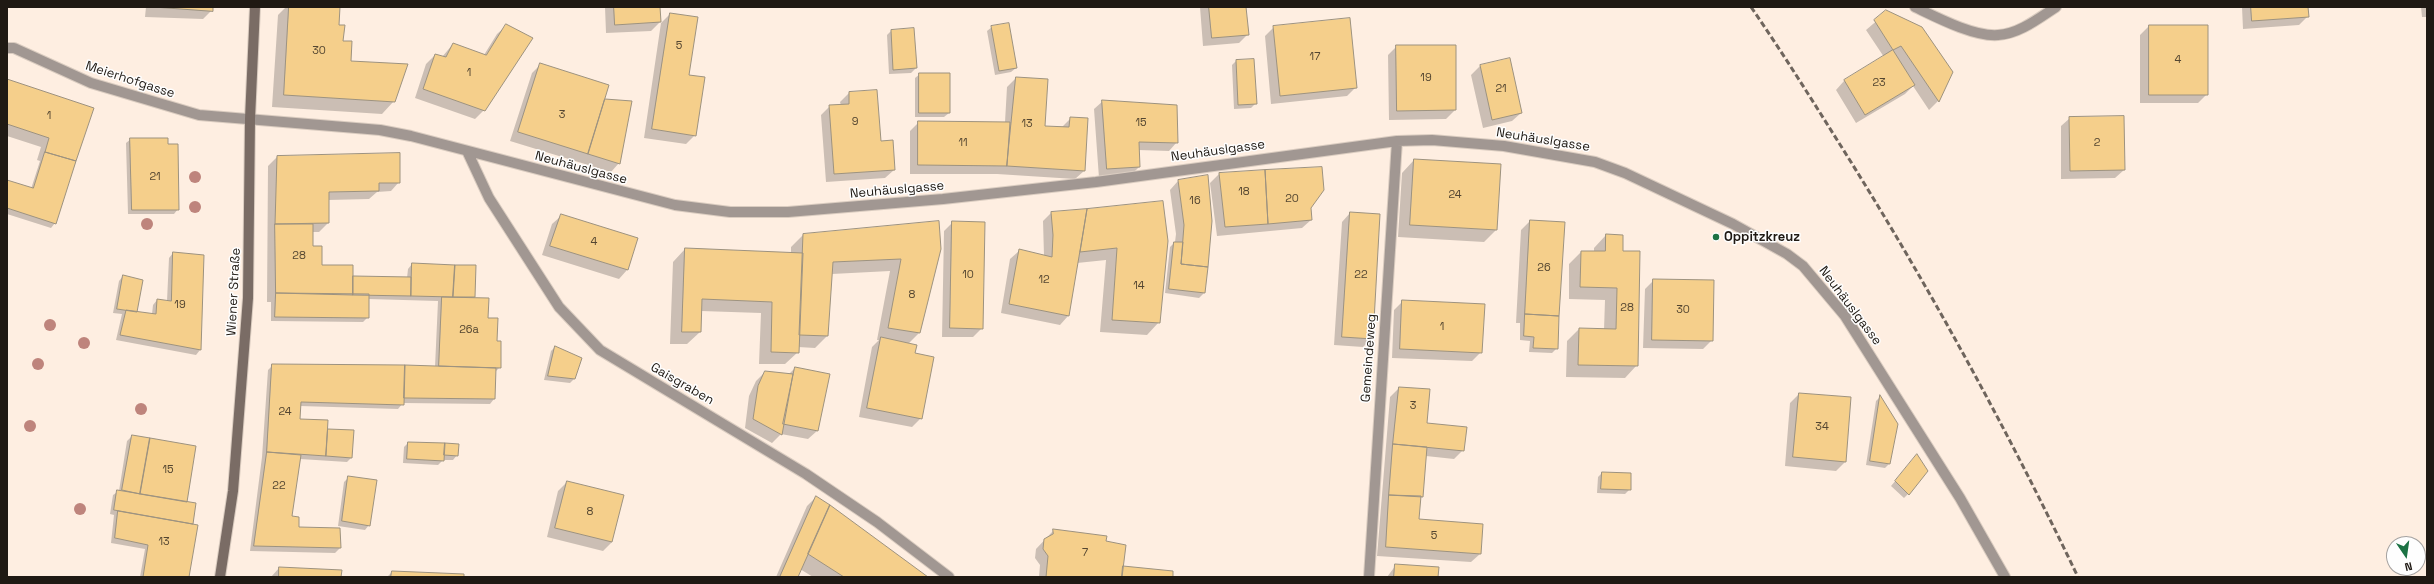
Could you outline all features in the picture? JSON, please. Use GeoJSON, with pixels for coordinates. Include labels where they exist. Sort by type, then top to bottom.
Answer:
{"type":"FeatureCollection","features":[{"type":"Feature","properties":{"kind":"street","name":"Wiener Straße"},"geometry":{"type":"LineString","coordinates":[[220,577],[233,491],[248,298],[250,119],[255,7]]}},
{"type":"Feature","properties":{"kind":"street"},"geometry":{"type":"LineString","coordinates":[[1915,7],[1959,28],[1998,35],[2020,29],[2056,7]]}},
{"type":"Feature","properties":{"kind":"street","name":"Meierhofgasse"},"geometry":{"type":"LineString","coordinates":[[7,48],[14,48],[91,83],[192,113],[250,119]]}},
{"type":"Feature","properties":{"kind":"street","name":"Neuhäuslgasse"},"geometry":{"type":"LineString","coordinates":[[250,119],[380,130],[675,205],[730,212],[788,212],[943,199],[1088,183],[1396,141],[1432,140],[1504,146],[1595,162],[1624,173],[1733,224],[1803,266],[1844,316],[1887,380],[1960,498],[2005,577]]}},
{"type":"Feature","properties":{"kind":"street","name":"Gemeindeweg"},"geometry":{"type":"LineString","coordinates":[[1369,577],[1396,141]]}},
{"type":"Feature","properties":{"kind":"street","name":"Gaisgraben"},"geometry":{"type":"LineString","coordinates":[[466,151],[489,198],[559,307],[600,350],[806,474],[877,522],[949,577]]}},
{"type":"Feature","properties":{"kind":"building"},"geometry":{"type":"Polygon","coordinates":[[[154,7],[213,7],[213,11],[154,7]]]}},
{"type":"Feature","properties":{"kind":"building"},"geometry":{"type":"Polygon","coordinates":[[[289,7],[340,7],[339,25],[345,25],[343,41],[352,41],[351,61],[408,64],[395,102],[284,95],[289,7]]]}},
{"type":"Feature","properties":{"kind":"building"},"geometry":{"type":"Polygon","coordinates":[[[614,7],[660,7],[661,22],[615,25],[614,7]]]}},
{"type":"Feature","properties":{"kind":"building"},"geometry":{"type":"Polygon","coordinates":[[[1209,7],[1246,7],[1249,35],[1212,38],[1209,7]]]}},
{"type":"Feature","properties":{"kind":"building"},"geometry":{"type":"Polygon","coordinates":[[[2251,7],[2308,7],[2309,17],[2252,21],[2251,7]]]}},
{"type":"Feature","properties":{"kind":"building"},"geometry":{"type":"Polygon","coordinates":[[[1886,10],[1922,27],[1953,72],[1939,102],[1901,46],[1893,50],[1874,20],[1886,10]]]}},
{"type":"Feature","properties":{"kind":"building"},"geometry":{"type":"Polygon","coordinates":[[[670,13],[698,17],[689,75],[705,77],[696,136],[652,129],[670,13]]]}},
{"type":"Feature","properties":{"kind":"building"},"geometry":{"type":"Polygon","coordinates":[[[1350,18],[1357,88],[1280,96],[1273,26],[1350,18]]]}},
{"type":"Feature","properties":{"kind":"building"},"geometry":{"type":"Polygon","coordinates":[[[1009,23],[1017,68],[999,71],[991,26],[1009,23]]]}},
{"type":"Feature","properties":{"kind":"building"},"geometry":{"type":"Polygon","coordinates":[[[506,24],[533,38],[485,111],[423,89],[435,54],[446,57],[453,43],[486,55],[506,24]]]}},
{"type":"Feature","properties":{"kind":"building"},"geometry":{"type":"Polygon","coordinates":[[[2149,25],[2208,25],[2208,95],[2149,95],[2149,25]]]}},
{"type":"Feature","properties":{"kind":"building"},"geometry":{"type":"Polygon","coordinates":[[[914,28],[917,68],[893,70],[891,30],[914,28]]]}},
{"type":"Feature","properties":{"kind":"building"},"geometry":{"type":"Polygon","coordinates":[[[1396,45],[1456,45],[1456,110],[1397,111],[1396,45]]]}},
{"type":"Feature","properties":{"kind":"building"},"geometry":{"type":"Polygon","coordinates":[[[1893,50],[1915,85],[1865,115],[1844,80],[1893,50]]]}},
{"type":"Feature","properties":{"kind":"building"},"geometry":{"type":"Polygon","coordinates":[[[1510,58],[1522,113],[1492,120],[1480,65],[1510,58]]]}},
{"type":"Feature","properties":{"kind":"building"},"geometry":{"type":"Polygon","coordinates":[[[1254,59],[1257,104],[1238,105],[1236,60],[1254,59]]]}},
{"type":"Feature","properties":{"kind":"building"},"geometry":{"type":"Polygon","coordinates":[[[540,63],[609,85],[588,154],[518,132],[540,63]]]}},
{"type":"Feature","properties":{"kind":"building"},"geometry":{"type":"Polygon","coordinates":[[[919,73],[950,73],[950,113],[919,113],[919,73]]]}},
{"type":"Feature","properties":{"kind":"building"},"geometry":{"type":"Polygon","coordinates":[[[1016,77],[1048,79],[1045,126],[1069,127],[1070,117],[1088,118],[1085,171],[1007,166],[1016,77]]]}},
{"type":"Feature","properties":{"kind":"building"},"geometry":{"type":"Polygon","coordinates":[[[7,79],[94,108],[76,161],[45,152],[49,138],[7,124],[7,79]]]}},
{"type":"Feature","properties":{"kind":"building"},"geometry":{"type":"Polygon","coordinates":[[[877,90],[881,141],[893,140],[895,170],[834,174],[829,105],[849,104],[849,92],[877,90]]]}},
{"type":"Feature","properties":{"kind":"building"},"geometry":{"type":"Polygon","coordinates":[[[605,99],[632,101],[620,164],[588,154],[605,99]]]}},
{"type":"Feature","properties":{"kind":"building"},"geometry":{"type":"Polygon","coordinates":[[[1102,100],[1177,105],[1178,143],[1139,142],[1140,167],[1107,169],[1102,100]]]}},
{"type":"Feature","properties":{"kind":"building"},"geometry":{"type":"Polygon","coordinates":[[[2124,116],[2125,170],[2070,171],[2069,117],[2124,116]]]}},
{"type":"Feature","properties":{"kind":"building"},"geometry":{"type":"Polygon","coordinates":[[[918,121],[1010,122],[1007,166],[918,165],[918,121]]]}},
{"type":"Feature","properties":{"kind":"building"},"geometry":{"type":"Polygon","coordinates":[[[130,138],[168,138],[168,144],[178,144],[179,210],[132,210],[130,138]]]}},
{"type":"Feature","properties":{"kind":"building"},"geometry":{"type":"Polygon","coordinates":[[[45,152],[76,161],[56,224],[7,208],[7,180],[33,188],[45,152]]]}},
{"type":"Feature","properties":{"kind":"building"},"geometry":{"type":"Polygon","coordinates":[[[400,153],[400,183],[379,183],[379,191],[329,192],[329,223],[275,224],[277,156],[400,153]]]}},
{"type":"Feature","properties":{"kind":"building"},"geometry":{"type":"Polygon","coordinates":[[[1414,159],[1501,164],[1497,230],[1410,225],[1414,159]]]}},
{"type":"Feature","properties":{"kind":"building"},"geometry":{"type":"Polygon","coordinates":[[[1322,167],[1324,190],[1311,208],[1312,220],[1268,224],[1265,170],[1322,167]]]}},
{"type":"Feature","properties":{"kind":"building"},"geometry":{"type":"Polygon","coordinates":[[[1265,170],[1268,224],[1225,227],[1219,173],[1265,170]]]}},
{"type":"Feature","properties":{"kind":"building"},"geometry":{"type":"Polygon","coordinates":[[[1208,175],[1212,221],[1208,267],[1181,264],[1184,225],[1178,180],[1208,175]]]}},
{"type":"Feature","properties":{"kind":"building"},"geometry":{"type":"Polygon","coordinates":[[[1163,201],[1168,241],[1160,323],[1112,320],[1117,248],[1080,252],[1087,209],[1163,201]]]}},
{"type":"Feature","properties":{"kind":"building"},"geometry":{"type":"Polygon","coordinates":[[[1087,209],[1069,316],[1009,304],[1019,249],[1052,257],[1053,235],[1051,212],[1087,209]]]}},
{"type":"Feature","properties":{"kind":"building"},"geometry":{"type":"Polygon","coordinates":[[[1350,212],[1380,214],[1373,339],[1342,337],[1350,212]]]}},
{"type":"Feature","properties":{"kind":"building"},"geometry":{"type":"Polygon","coordinates":[[[561,214],[638,238],[628,270],[550,246],[561,214]]]}},
{"type":"Feature","properties":{"kind":"building"},"geometry":{"type":"Polygon","coordinates":[[[1530,220],[1565,222],[1559,316],[1525,314],[1530,220]]]}},
{"type":"Feature","properties":{"kind":"building"},"geometry":{"type":"Polygon","coordinates":[[[939,221],[941,249],[920,333],[888,328],[901,259],[833,262],[828,336],[799,335],[803,234],[939,221]]]}},
{"type":"Feature","properties":{"kind":"building"},"geometry":{"type":"Polygon","coordinates":[[[952,221],[985,222],[983,329],[950,328],[952,221]]]}},
{"type":"Feature","properties":{"kind":"building"},"geometry":{"type":"Polygon","coordinates":[[[275,224],[313,224],[313,246],[322,246],[322,265],[353,265],[353,295],[276,293],[275,224]]]}},
{"type":"Feature","properties":{"kind":"building"},"geometry":{"type":"Polygon","coordinates":[[[1606,234],[1623,235],[1623,251],[1640,251],[1638,366],[1578,365],[1579,328],[1616,329],[1617,288],[1580,287],[1581,251],[1605,251],[1606,234]]]}},
{"type":"Feature","properties":{"kind":"building"},"geometry":{"type":"Polygon","coordinates":[[[1174,242],[1183,242],[1181,264],[1208,267],[1205,293],[1169,289],[1174,242]]]}},
{"type":"Feature","properties":{"kind":"building"},"geometry":{"type":"Polygon","coordinates":[[[685,248],[803,253],[799,353],[771,352],[772,302],[702,299],[701,332],[682,332],[685,248]]]}},
{"type":"Feature","properties":{"kind":"building"},"geometry":{"type":"Polygon","coordinates":[[[173,252],[204,255],[201,350],[120,335],[126,310],[156,314],[157,299],[171,301],[173,252]]]}},
{"type":"Feature","properties":{"kind":"building"},"geometry":{"type":"Polygon","coordinates":[[[412,263],[455,265],[453,297],[411,296],[412,263]]]}},
{"type":"Feature","properties":{"kind":"building"},"geometry":{"type":"Polygon","coordinates":[[[455,265],[476,265],[475,297],[453,297],[455,265]]]}},
{"type":"Feature","properties":{"kind":"building"},"geometry":{"type":"Polygon","coordinates":[[[123,275],[143,280],[137,312],[117,309],[123,275]]]}},
{"type":"Feature","properties":{"kind":"building"},"geometry":{"type":"Polygon","coordinates":[[[353,276],[411,277],[411,296],[353,295],[353,276]]]}},
{"type":"Feature","properties":{"kind":"building"},"geometry":{"type":"Polygon","coordinates":[[[1653,279],[1714,280],[1713,341],[1652,340],[1653,279]]]}},
{"type":"Feature","properties":{"kind":"building"},"geometry":{"type":"Polygon","coordinates":[[[276,293],[369,294],[369,318],[275,317],[276,293]]]}},
{"type":"Feature","properties":{"kind":"building"},"geometry":{"type":"Polygon","coordinates":[[[442,297],[489,298],[488,318],[498,318],[497,341],[501,341],[501,368],[439,366],[442,297]]]}},
{"type":"Feature","properties":{"kind":"building"},"geometry":{"type":"Polygon","coordinates":[[[1402,300],[1485,304],[1482,353],[1400,349],[1402,300]]]}},
{"type":"Feature","properties":{"kind":"building"},"geometry":{"type":"Polygon","coordinates":[[[1525,314],[1559,316],[1558,349],[1533,348],[1534,337],[1524,336],[1525,314]]]}},
{"type":"Feature","properties":{"kind":"building"},"geometry":{"type":"Polygon","coordinates":[[[881,337],[917,345],[915,353],[934,357],[922,419],[867,408],[881,337]]]}},
{"type":"Feature","properties":{"kind":"building"},"geometry":{"type":"Polygon","coordinates":[[[555,346],[582,358],[575,379],[548,376],[555,346]]]}},
{"type":"Feature","properties":{"kind":"building"},"geometry":{"type":"Polygon","coordinates":[[[272,364],[405,365],[404,405],[301,402],[300,419],[328,420],[326,456],[267,452],[272,364]]]}},
{"type":"Feature","properties":{"kind":"building"},"geometry":{"type":"Polygon","coordinates":[[[405,365],[496,368],[495,399],[404,398],[405,365]]]}},
{"type":"Feature","properties":{"kind":"building"},"geometry":{"type":"Polygon","coordinates":[[[795,367],[830,374],[818,431],[783,424],[795,367]]]}},
{"type":"Feature","properties":{"kind":"building"},"geometry":{"type":"Polygon","coordinates":[[[765,371],[793,374],[782,435],[753,419],[758,386],[765,371]]]}},
{"type":"Feature","properties":{"kind":"building"},"geometry":{"type":"Polygon","coordinates":[[[1399,387],[1430,389],[1427,423],[1467,427],[1464,451],[1393,444],[1399,387]]]}},
{"type":"Feature","properties":{"kind":"building"},"geometry":{"type":"Polygon","coordinates":[[[1799,393],[1851,397],[1846,462],[1793,457],[1799,393]]]}},
{"type":"Feature","properties":{"kind":"building"},"geometry":{"type":"Polygon","coordinates":[[[1880,395],[1898,424],[1890,464],[1870,461],[1880,395]]]}},
{"type":"Feature","properties":{"kind":"building"},"geometry":{"type":"Polygon","coordinates":[[[328,429],[354,430],[352,458],[326,456],[328,429]]]}},
{"type":"Feature","properties":{"kind":"building"},"geometry":{"type":"Polygon","coordinates":[[[132,435],[150,438],[140,494],[122,490],[132,435]]]}},
{"type":"Feature","properties":{"kind":"building"},"geometry":{"type":"Polygon","coordinates":[[[150,438],[196,446],[187,502],[140,494],[150,438]]]}},
{"type":"Feature","properties":{"kind":"building"},"geometry":{"type":"Polygon","coordinates":[[[408,442],[445,443],[444,461],[407,459],[408,442]]]}},
{"type":"Feature","properties":{"kind":"building"},"geometry":{"type":"Polygon","coordinates":[[[445,443],[459,444],[458,456],[444,455],[445,443]]]}},
{"type":"Feature","properties":{"kind":"building"},"geometry":{"type":"Polygon","coordinates":[[[1393,444],[1427,447],[1423,497],[1389,495],[1393,444]]]}},
{"type":"Feature","properties":{"kind":"building"},"geometry":{"type":"Polygon","coordinates":[[[267,452],[301,455],[292,516],[299,517],[299,527],[340,528],[341,548],[254,546],[267,452]]]}},
{"type":"Feature","properties":{"kind":"building"},"geometry":{"type":"Polygon","coordinates":[[[1917,454],[1928,471],[1909,495],[1895,481],[1917,454]]]}},
{"type":"Feature","properties":{"kind":"building"},"geometry":{"type":"Polygon","coordinates":[[[1602,472],[1631,473],[1631,490],[1601,489],[1602,472]]]}},
{"type":"Feature","properties":{"kind":"building"},"geometry":{"type":"Polygon","coordinates":[[[348,476],[377,480],[370,526],[342,521],[348,476]]]}},
{"type":"Feature","properties":{"kind":"building"},"geometry":{"type":"Polygon","coordinates":[[[567,481],[624,495],[612,542],[555,528],[567,481]]]}},
{"type":"Feature","properties":{"kind":"building"},"geometry":{"type":"Polygon","coordinates":[[[117,490],[196,503],[193,524],[114,510],[117,490]]]}},
{"type":"Feature","properties":{"kind":"building"},"geometry":{"type":"Polygon","coordinates":[[[1389,495],[1421,496],[1419,519],[1483,524],[1481,554],[1386,547],[1389,495]]]}},
{"type":"Feature","properties":{"kind":"building"},"geometry":{"type":"Polygon","coordinates":[[[816,496],[830,505],[798,577],[780,577],[816,496]]]}},
{"type":"Feature","properties":{"kind":"building"},"geometry":{"type":"Polygon","coordinates":[[[830,505],[928,577],[844,577],[808,554],[830,505]]]}},
{"type":"Feature","properties":{"kind":"building"},"geometry":{"type":"Polygon","coordinates":[[[118,511],[198,525],[189,577],[143,577],[148,545],[115,538],[118,511]]]}},
{"type":"Feature","properties":{"kind":"building"},"geometry":{"type":"Polygon","coordinates":[[[1053,529],[1107,536],[1106,541],[1126,545],[1122,577],[1046,577],[1048,556],[1043,549],[1044,539],[1053,534],[1053,529]]]}},
{"type":"Feature","properties":{"kind":"building"},"geometry":{"type":"Polygon","coordinates":[[[1395,564],[1439,567],[1438,577],[1394,577],[1395,564]]]}},
{"type":"Feature","properties":{"kind":"building"},"geometry":{"type":"Polygon","coordinates":[[[1123,566],[1173,571],[1173,577],[1122,577],[1123,566]]]}},
{"type":"Feature","properties":{"kind":"building"},"geometry":{"type":"Polygon","coordinates":[[[279,567],[342,570],[341,577],[279,577],[279,567]]]}},
{"type":"Feature","properties":{"kind":"building"},"geometry":{"type":"Polygon","coordinates":[[[392,571],[464,574],[464,577],[391,577],[392,571]]]}},
{"type":"Feature","properties":{"kind":"railway"},"geometry":{"type":"LineString","coordinates":[[1751,7],[1867,189],[1932,297],[2022,464],[2078,577]]}},
{"type":"Feature","properties":{"kind":"place","name":"Oppitzkreuz"},"geometry":{"type":"Point","coordinates":[1716,237]}}]}
